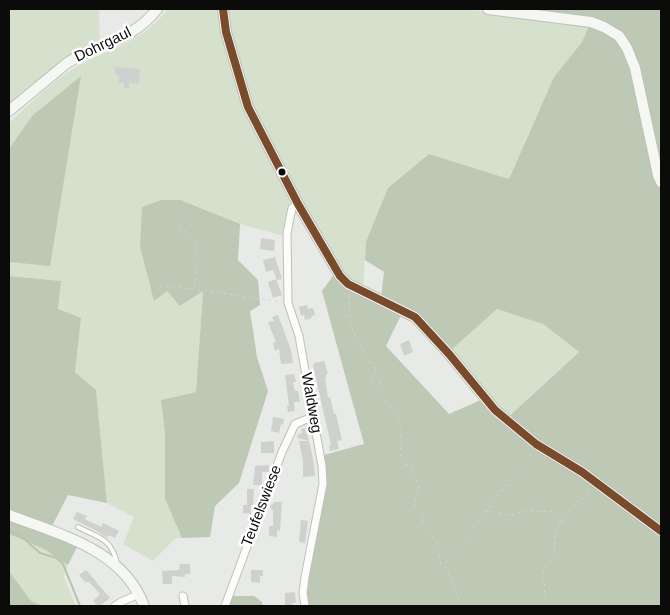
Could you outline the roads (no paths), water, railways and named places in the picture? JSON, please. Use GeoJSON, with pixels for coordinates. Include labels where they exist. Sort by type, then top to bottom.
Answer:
{"type":"FeatureCollection","features":[{"type":"Feature","properties":{"kind":"street","name":"Dohrgaul"},"geometry":{"type":"LineString","coordinates":[[9,111],[59,68],[77,56],[128,35],[141,26],[157,9]]}},
{"type":"Feature","properties":{"kind":"street"},"geometry":{"type":"LineString","coordinates":[[223,9],[226,32],[248,108],[298,204],[336,270],[348,284],[415,317],[449,354],[495,410],[536,444],[582,472],[661,531]]}},
{"type":"Feature","properties":{"kind":"street"},"geometry":{"type":"LineString","coordinates":[[488,9],[591,22],[619,36],[627,48],[635,68],[661,182]]}},
{"type":"Feature","properties":{"kind":"street","name":"Waldweg"},"geometry":{"type":"LineString","coordinates":[[298,204],[292,208],[287,233],[288,303],[299,336],[322,466],[323,484],[304,577],[303,593],[305,606]]}},
{"type":"Feature","properties":{"kind":"street","name":"Teufelswiese"},"geometry":{"type":"LineString","coordinates":[[225,606],[282,452],[295,424],[312,417]]}},
{"type":"Feature","properties":{"kind":"street"},"geometry":{"type":"LineString","coordinates":[[9,515],[89,547],[108,558],[117,565],[139,594],[144,606]]}},
{"type":"Feature","properties":{"kind":"street"},"geometry":{"type":"LineString","coordinates":[[115,606],[139,594]]}},
{"type":"Feature","properties":{"kind":"street"},"geometry":{"type":"LineString","coordinates":[[183,596],[185,606]]}},
{"type":"Feature","properties":{"kind":"lane"},"geometry":{"type":"LineString","coordinates":[[78,527],[109,544],[117,565]]}},
{"type":"Feature","properties":{"kind":"waterway"},"geometry":{"type":"LineString","coordinates":[[9,530],[21,536],[40,553],[57,558],[63,564],[80,606]]}}]}
